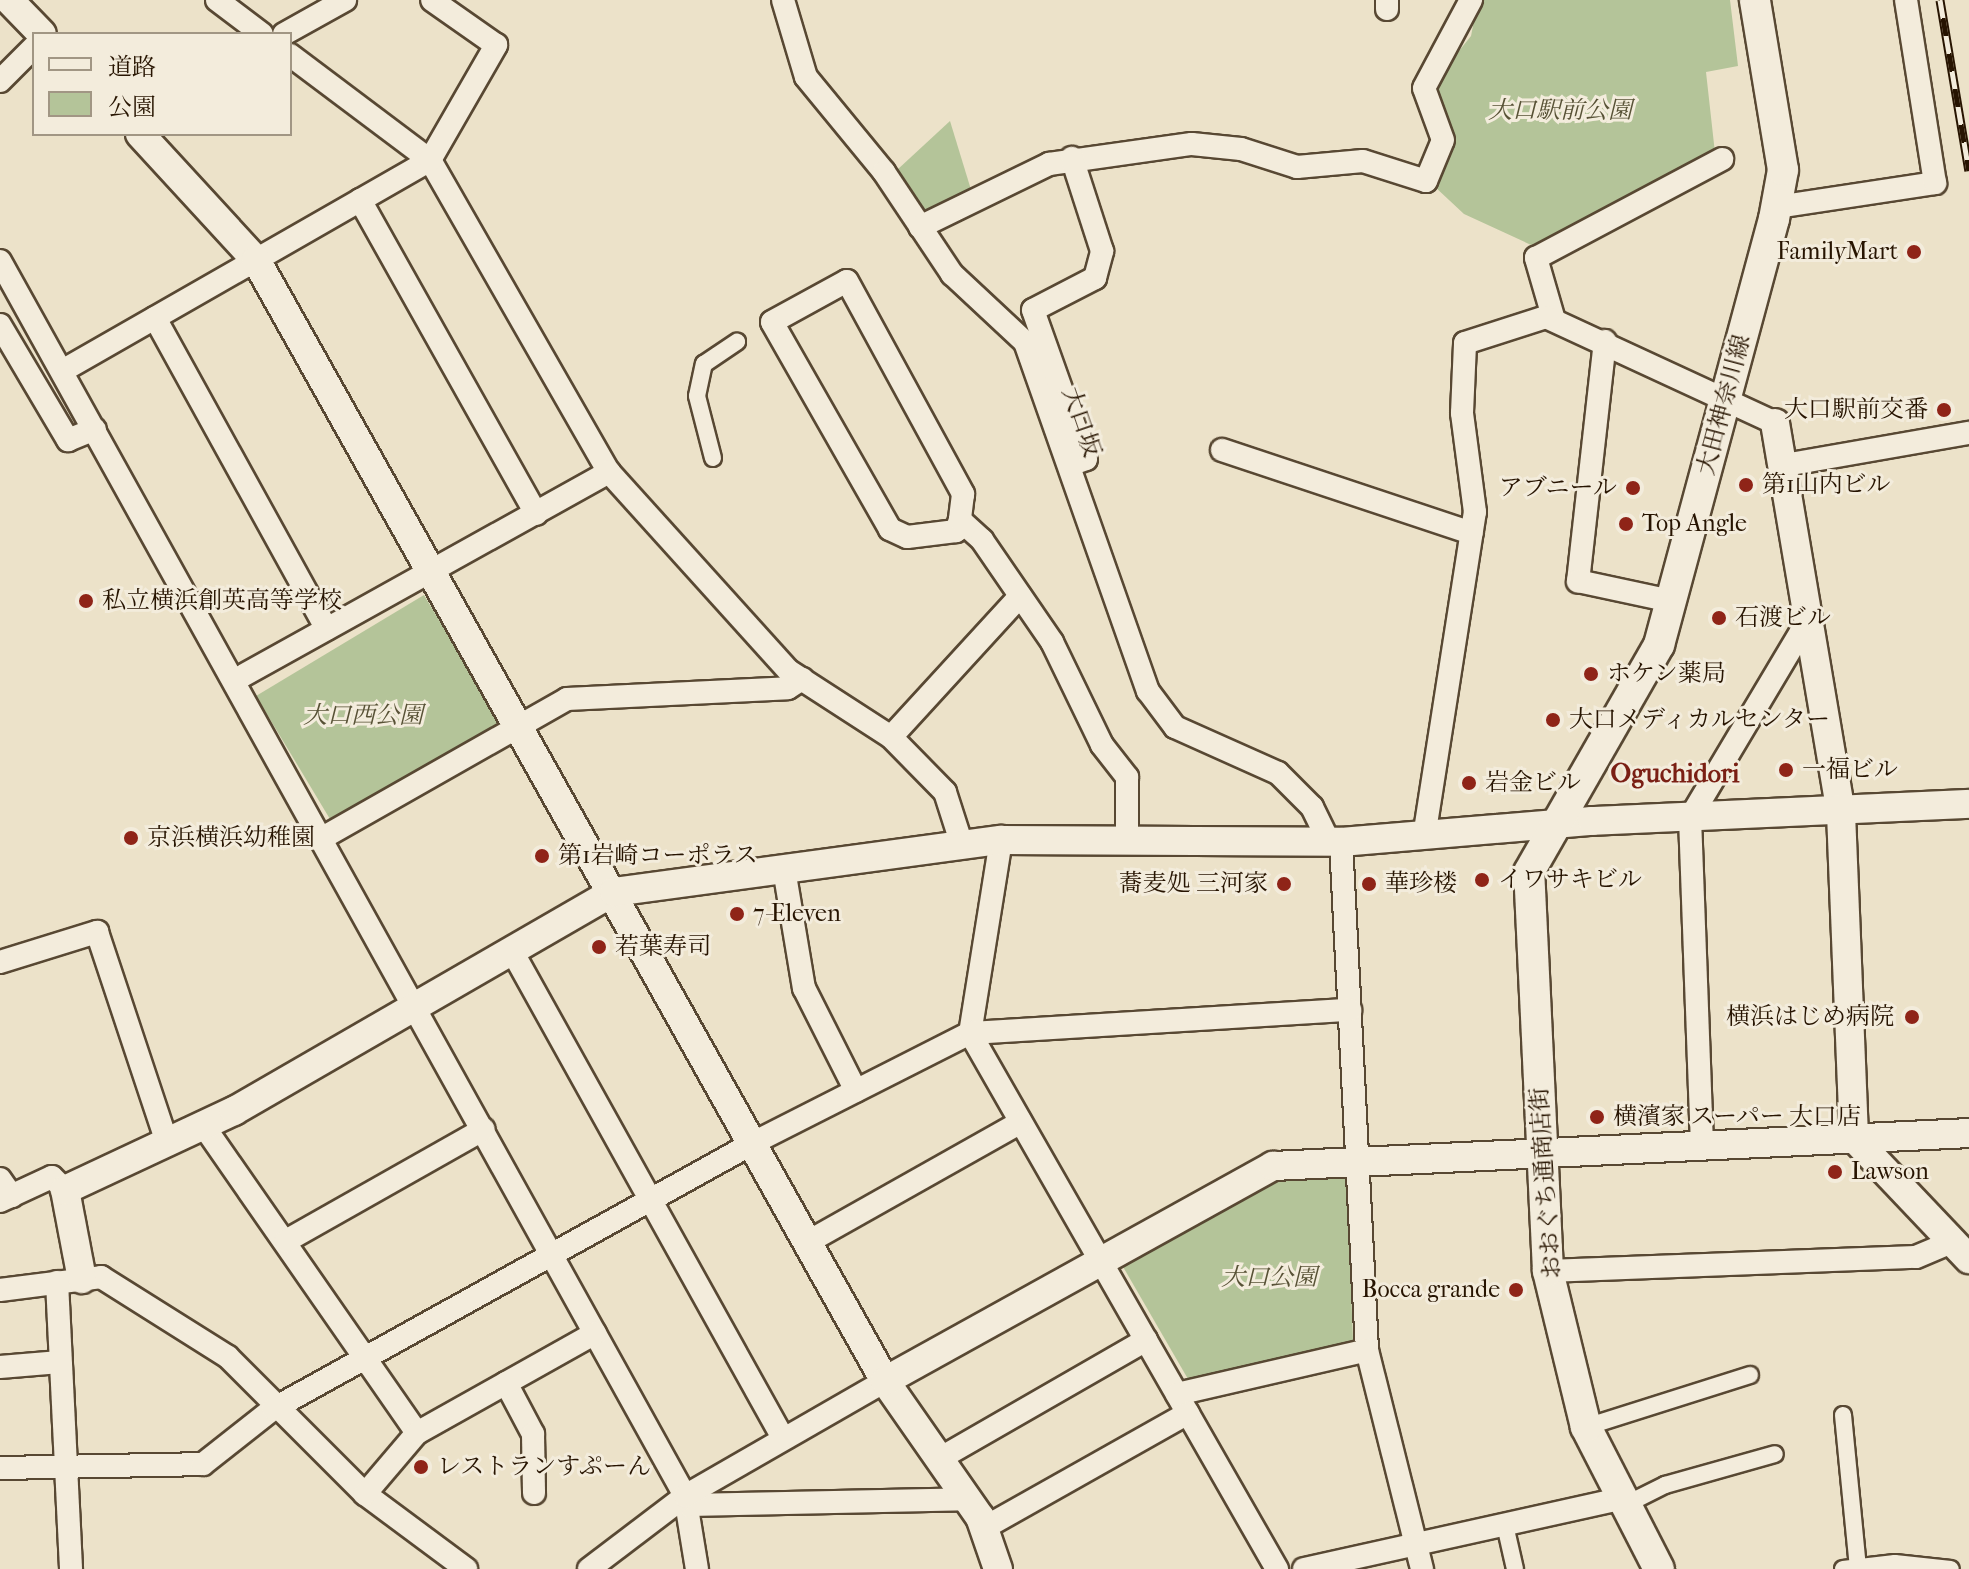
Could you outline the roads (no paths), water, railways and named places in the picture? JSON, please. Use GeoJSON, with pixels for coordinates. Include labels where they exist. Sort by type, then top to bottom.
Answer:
{"type":"FeatureCollection","features":[{"type":"Feature","properties":{"kind":"main road","name":"大田神奈川線"},"geometry":{"type":"LineString","coordinates":[[1552,830],[1659,645],[1777,207],[1783,170],[1755,0]]}},
{"type":"Feature","properties":{"kind":"main road","name":"おおぐち通商店街"},"geometry":{"type":"LineString","coordinates":[[1552,830],[1529,872],[1548,1271],[1586,1427],[1659,1569]]}},
{"type":"Feature","properties":{"kind":"street"},"geometry":{"type":"LineString","coordinates":[[9,0],[40,32]]}},
{"type":"Feature","properties":{"kind":"street"},"geometry":{"type":"LineString","coordinates":[[217,0],[259,32]]}},
{"type":"Feature","properties":{"kind":"street"},"geometry":{"type":"LineString","coordinates":[[288,32],[345,0]]}},
{"type":"Feature","properties":{"kind":"street"},"geometry":{"type":"LineString","coordinates":[[62,371],[430,160],[496,45],[432,0]]}},
{"type":"Feature","properties":{"kind":"street","name":"大口坂"},"geometry":{"type":"LineString","coordinates":[[783,0],[806,77],[952,274],[1025,342],[1148,691],[1162,712],[1195,737],[1278,773],[1312,807],[1335,842]]}},
{"type":"Feature","properties":{"kind":"street"},"geometry":{"type":"LineString","coordinates":[[920,227],[1072,158],[1192,144],[1241,149],[1297,167],[1363,161],[1426,181],[1443,140],[1424,88],[1471,0]]}},
{"type":"Feature","properties":{"kind":"street"},"geometry":{"type":"LineString","coordinates":[[1777,207],[1935,183],[1906,0]]}},
{"type":"Feature","properties":{"kind":"street"},"geometry":{"type":"LineString","coordinates":[[0,81],[32,49]]}},
{"type":"Feature","properties":{"kind":"street"},"geometry":{"type":"LineString","coordinates":[[292,56],[430,160],[609,472],[802,679],[891,737],[945,792],[962,845]]}},
{"type":"Feature","properties":{"kind":"street"},"geometry":{"type":"LineString","coordinates":[[153,138],[256,260],[614,892],[885,1381],[968,1499],[984,1528],[998,1569]]}},
{"type":"Feature","properties":{"kind":"street"},"geometry":{"type":"LineString","coordinates":[[1069,465],[1086,459],[1033,310],[1095,278],[1102,251],[1072,158]]}},
{"type":"Feature","properties":{"kind":"street"},"geometry":{"type":"LineString","coordinates":[[1554,320],[1536,258],[1722,159]]}},
{"type":"Feature","properties":{"kind":"street"},"geometry":{"type":"LineString","coordinates":[[360,200],[536,514]]}},
{"type":"Feature","properties":{"kind":"street"},"geometry":{"type":"LineString","coordinates":[[0,261],[237,679],[686,1500],[697,1569]]}},
{"type":"Feature","properties":{"kind":"street"},"geometry":{"type":"LineString","coordinates":[[960,520],[956,531],[907,537],[890,529],[772,322],[847,281],[963,494],[960,520],[1020,596],[1127,777],[1127,841]]}},
{"type":"Feature","properties":{"kind":"street"},"geometry":{"type":"LineString","coordinates":[[155,318],[327,629]]}},
{"type":"Feature","properties":{"kind":"street"},"geometry":{"type":"LineString","coordinates":[[1424,837],[1472,533],[1460,364],[1465,343],[1521,322],[1554,320],[1726,397],[1775,423],[1785,465],[1841,813],[1854,1138],[1960,1250]]}},
{"type":"Feature","properties":{"kind":"street"},"geometry":{"type":"LineString","coordinates":[[0,325],[68,440],[95,429]]}},
{"type":"Feature","properties":{"kind":"street"},"geometry":{"type":"LineString","coordinates":[[1605,341],[1578,581],[1671,601]]}},
{"type":"Feature","properties":{"kind":"street"},"geometry":{"type":"LineString","coordinates":[[713,458],[697,396],[704,364],[737,342]]}},
{"type":"Feature","properties":{"kind":"street"},"geometry":{"type":"LineString","coordinates":[[1785,465],[1969,433]]}},
{"type":"Feature","properties":{"kind":"street"},"geometry":{"type":"LineString","coordinates":[[1222,450],[1472,533]]}},
{"type":"Feature","properties":{"kind":"street"},"geometry":{"type":"LineString","coordinates":[[237,679],[609,472]]}},
{"type":"Feature","properties":{"kind":"street"},"geometry":{"type":"LineString","coordinates":[[891,737],[1020,596]]}},
{"type":"Feature","properties":{"kind":"street"},"geometry":{"type":"LineString","coordinates":[[1702,1145],[1690,818],[1801,632],[1811,627]]}},
{"type":"Feature","properties":{"kind":"street"},"geometry":{"type":"LineString","coordinates":[[324,837],[567,699],[788,688],[802,679]]}},
{"type":"Feature","properties":{"kind":"street"},"geometry":{"type":"LineString","coordinates":[[65,1190],[203,1125],[614,892],[1001,840],[1335,842],[1552,830],[1690,818],[1841,813],[1969,804]]}},
{"type":"Feature","properties":{"kind":"street"},"geometry":{"type":"LineString","coordinates":[[1001,840],[970,1033],[1277,1569]]}},
{"type":"Feature","properties":{"kind":"street"},"geometry":{"type":"LineString","coordinates":[[1335,842],[1350,1010],[1367,1350],[1422,1569]]}},
{"type":"Feature","properties":{"kind":"street"},"geometry":{"type":"LineString","coordinates":[[784,869],[804,988],[856,1091]]}},
{"type":"Feature","properties":{"kind":"street"},"geometry":{"type":"LineString","coordinates":[[0,962],[97,932],[167,1142]]}},
{"type":"Feature","properties":{"kind":"street"},"geometry":{"type":"LineString","coordinates":[[512,951],[783,1438]]}},
{"type":"Feature","properties":{"kind":"street"},"geometry":{"type":"LineString","coordinates":[[0,1468],[203,1464],[273,1409],[367,1356],[753,1143],[970,1033],[1350,1010]]}},
{"type":"Feature","properties":{"kind":"street"},"geometry":{"type":"LineString","coordinates":[[808,1242],[1021,1122]]}},
{"type":"Feature","properties":{"kind":"street"},"geometry":{"type":"LineString","coordinates":[[203,1125],[367,1356],[417,1433]]}},
{"type":"Feature","properties":{"kind":"street"},"geometry":{"type":"LineString","coordinates":[[286,1241],[484,1129]]}},
{"type":"Feature","properties":{"kind":"street"},"geometry":{"type":"LineString","coordinates":[[589,1569],[686,1500],[783,1438],[1273,1166],[1969,1133]]}},
{"type":"Feature","properties":{"kind":"street"},"geometry":{"type":"LineString","coordinates":[[4,1192],[52,1177],[65,1190],[69,1281],[60,1362],[71,1569]]}},
{"type":"Feature","properties":{"kind":"street"},"geometry":{"type":"LineString","coordinates":[[1548,1271],[1916,1257],[1960,1250]]}},
{"type":"Feature","properties":{"kind":"street"},"geometry":{"type":"LineString","coordinates":[[0,1290],[101,1277],[228,1357],[273,1409],[365,1494],[466,1569]]}},
{"type":"Feature","properties":{"kind":"street"},"geometry":{"type":"LineString","coordinates":[[365,1494],[417,1433],[595,1333]]}},
{"type":"Feature","properties":{"kind":"street"},"geometry":{"type":"LineString","coordinates":[[939,1459],[1146,1340]]}},
{"type":"Feature","properties":{"kind":"street"},"geometry":{"type":"LineString","coordinates":[[984,1528],[1182,1404],[1367,1350]]}},
{"type":"Feature","properties":{"kind":"street"},"geometry":{"type":"LineString","coordinates":[[0,1367],[60,1362]]}},
{"type":"Feature","properties":{"kind":"street"},"geometry":{"type":"LineString","coordinates":[[1586,1427],[1750,1375]]}},
{"type":"Feature","properties":{"kind":"street"},"geometry":{"type":"LineString","coordinates":[[506,1383],[533,1434],[534,1493]]}},
{"type":"Feature","properties":{"kind":"street"},"geometry":{"type":"LineString","coordinates":[[1843,1415],[1851,1568],[1929,1563],[1951,1569]]}},
{"type":"Feature","properties":{"kind":"street"},"geometry":{"type":"LineString","coordinates":[[1304,1569],[1623,1502],[1665,1485],[1775,1454]]}},
{"type":"Feature","properties":{"kind":"street"},"geometry":{"type":"LineString","coordinates":[[686,1500],[968,1499]]}},
{"type":"Feature","properties":{"kind":"street"},"geometry":{"type":"LineString","coordinates":[[1505,1525],[1515,1569]]}},
{"type":"Feature","properties":{"kind":"railway"},"geometry":{"type":"LineString","coordinates":[[1940,0],[1969,171]]}},
{"type":"Feature","properties":{"kind":"place","name":"FamilyMart"},"geometry":{"type":"Point","coordinates":[1914,252]}},
{"type":"Feature","properties":{"kind":"place","name":"大口駅前交番"},"geometry":{"type":"Point","coordinates":[1944,410]}},
{"type":"Feature","properties":{"kind":"place","name":"第1山内ビル"},"geometry":{"type":"Point","coordinates":[1746,485]}},
{"type":"Feature","properties":{"kind":"place","name":"アブニール"},"geometry":{"type":"Point","coordinates":[1633,488]}},
{"type":"Feature","properties":{"kind":"place","name":"Top Angle"},"geometry":{"type":"Point","coordinates":[1626,524]}},
{"type":"Feature","properties":{"kind":"place","name":"私立横浜創英高等学校"},"geometry":{"type":"Point","coordinates":[86,601]}},
{"type":"Feature","properties":{"kind":"place","name":"石渡ビル"},"geometry":{"type":"Point","coordinates":[1719,618]}},
{"type":"Feature","properties":{"kind":"place","name":"ホケン薬局"},"geometry":{"type":"Point","coordinates":[1591,674]}},
{"type":"Feature","properties":{"kind":"place","name":"大口メディカルセンター"},"geometry":{"type":"Point","coordinates":[1553,720]}},
{"type":"Feature","properties":{"kind":"place","name":"一福ビル"},"geometry":{"type":"Point","coordinates":[1786,770]}},
{"type":"Feature","properties":{"kind":"place","name":"岩金ビル"},"geometry":{"type":"Point","coordinates":[1469,783]}},
{"type":"Feature","properties":{"kind":"place","name":"京浜横浜幼稚園"},"geometry":{"type":"Point","coordinates":[131,838]}},
{"type":"Feature","properties":{"kind":"place","name":"第1岩崎コーポラス"},"geometry":{"type":"Point","coordinates":[542,856]}},
{"type":"Feature","properties":{"kind":"place","name":"イワサキビル"},"geometry":{"type":"Point","coordinates":[1482,880]}},
{"type":"Feature","properties":{"kind":"place","name":"蕎麦処 三河家"},"geometry":{"type":"Point","coordinates":[1284,884]}},
{"type":"Feature","properties":{"kind":"place","name":"華珍楼"},"geometry":{"type":"Point","coordinates":[1369,884]}},
{"type":"Feature","properties":{"kind":"place","name":"7-Eleven"},"geometry":{"type":"Point","coordinates":[737,914]}},
{"type":"Feature","properties":{"kind":"place","name":"若葉寿司"},"geometry":{"type":"Point","coordinates":[599,947]}},
{"type":"Feature","properties":{"kind":"place","name":"横浜はじめ病院"},"geometry":{"type":"Point","coordinates":[1912,1017]}},
{"type":"Feature","properties":{"kind":"place","name":"横濱家 スーパー 大口店"},"geometry":{"type":"Point","coordinates":[1597,1117]}},
{"type":"Feature","properties":{"kind":"place","name":"Lawson"},"geometry":{"type":"Point","coordinates":[1835,1172]}},
{"type":"Feature","properties":{"kind":"place","name":"Bocca grande"},"geometry":{"type":"Point","coordinates":[1516,1290]}},
{"type":"Feature","properties":{"kind":"place","name":"レストランすぷーん"},"geometry":{"type":"Point","coordinates":[421,1467]}},
{"type":"Feature","properties":{"kind":"district","name":"Oguchidori"},"geometry":{"type":"Point","coordinates":[1675,774]}},
{"type":"Feature","properties":{"kind":"park label","name":"大口駅前公園"},"geometry":{"type":"Point","coordinates":[1560,111]}},
{"type":"Feature","properties":{"kind":"park label","name":"大口西公園"},"geometry":{"type":"Point","coordinates":[363,716]}},
{"type":"Feature","properties":{"kind":"park label","name":"大口公園"},"geometry":{"type":"Point","coordinates":[1269,1278]}}]}
